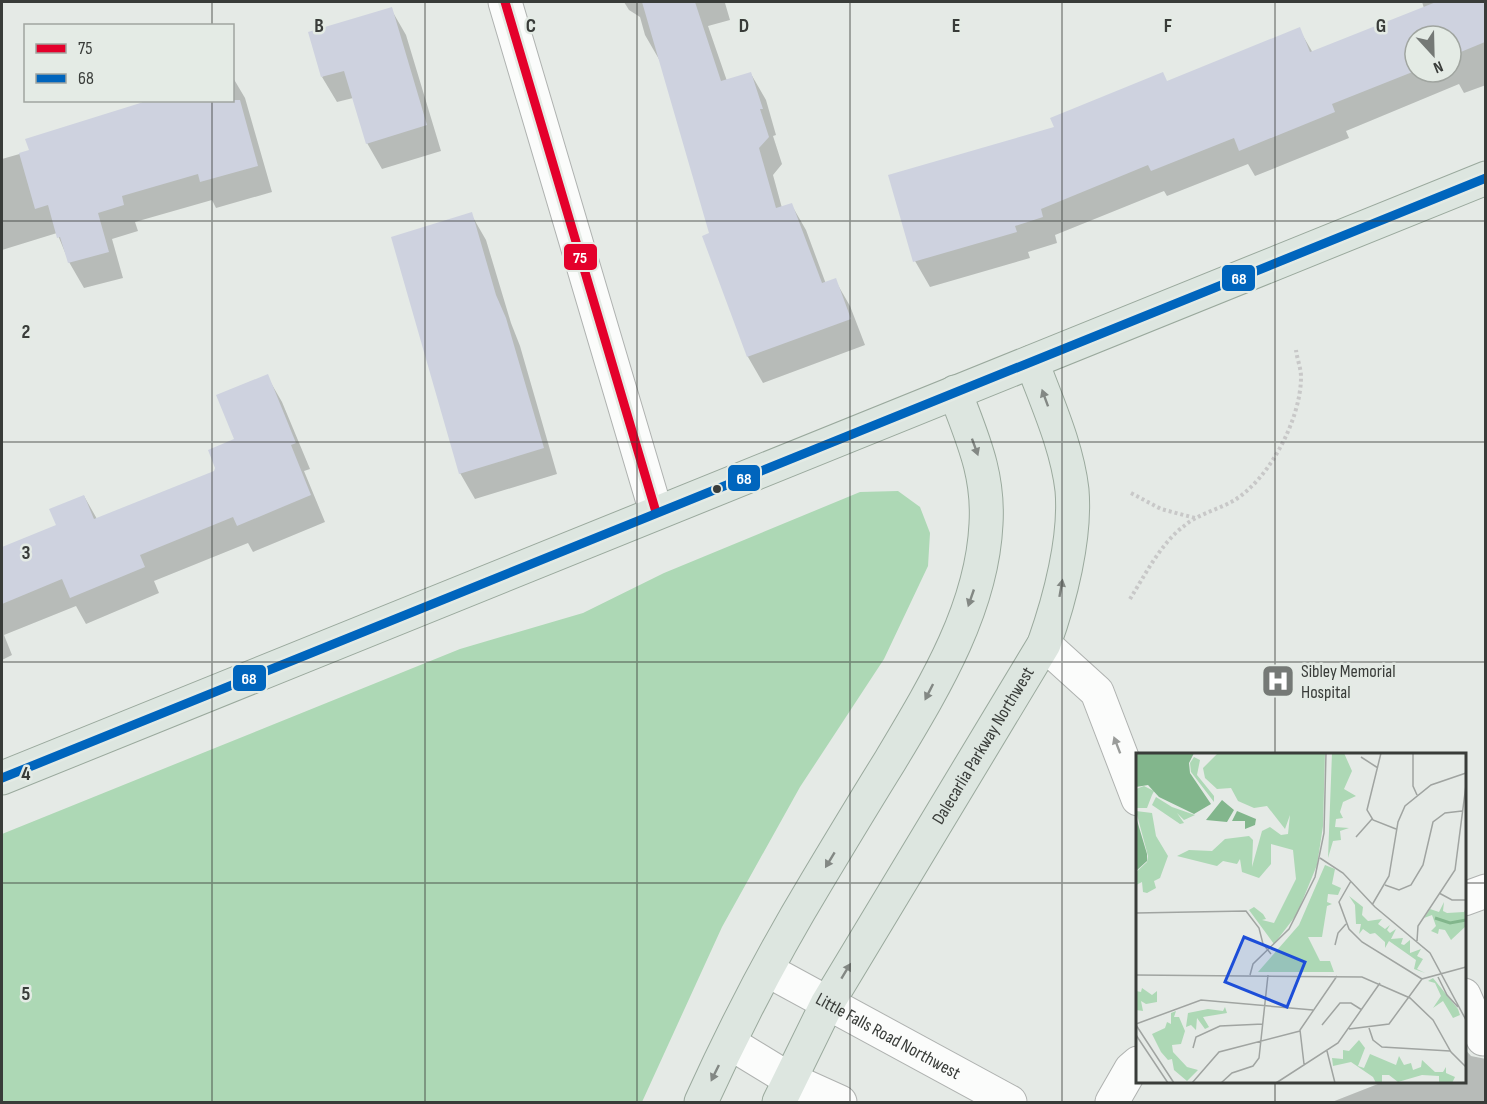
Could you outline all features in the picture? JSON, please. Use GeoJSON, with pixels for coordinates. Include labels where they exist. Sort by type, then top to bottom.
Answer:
{"type":"FeatureCollection","features":[{"type":"Feature","properties":{"kind":"main road"},"geometry":{"type":"LineString","coordinates":[[2,778],[1485,178]]}},
{"type":"Feature","properties":{"kind":"main road","name":"Dalecarlia Parkway Northwest"},"geometry":{"type":"LineString","coordinates":[[784,1090],[827,1004],[1044,644],[1057,608],[1072,535],[1072,490],[1063,447],[1032,362]]}},
{"type":"Feature","properties":{"kind":"main road"},"geometry":{"type":"LineString","coordinates":[[701,1102],[796,916],[921,709],[956,640],[974,589],[986,524],[982,466],[955,392]]}},
{"type":"Feature","properties":{"kind":"street"},"geometry":{"type":"LineString","coordinates":[[505,2],[656,512]]}},
{"type":"Feature","properties":{"kind":"street"},"geometry":{"type":"LineString","coordinates":[[1044,644],[1097,692],[1136,796]]}},
{"type":"Feature","properties":{"kind":"street"},"geometry":{"type":"LineString","coordinates":[[1466,898],[1485,891]]}},
{"type":"Feature","properties":{"kind":"street","name":"Little Falls Road Northwest"},"geometry":{"type":"LineString","coordinates":[[767,970],[1010,1102]]}},
{"type":"Feature","properties":{"kind":"street"},"geometry":{"type":"LineString","coordinates":[[1466,999],[1483,1039]]}},
{"type":"Feature","properties":{"kind":"street"},"geometry":{"type":"LineString","coordinates":[[730,1044],[784,1090],[840,1102]]}},
{"type":"Feature","properties":{"kind":"street"},"geometry":{"type":"LineString","coordinates":[[1112,1102],[1136,1064]]}},
{"type":"Feature","properties":{"kind":"path"},"geometry":{"type":"LineString","coordinates":[[1130,599],[1155,558],[1183,526],[1233,501],[1257,481],[1281,447],[1297,403],[1301,376],[1296,350]]}},
{"type":"Feature","properties":{"kind":"path"},"geometry":{"type":"LineString","coordinates":[[1131,493],[1161,509],[1196,518]]}},
{"type":"Feature","properties":{"kind":"green space"},"geometry":{"type":"Polygon","coordinates":[[[898,491],[920,507],[930,533],[928,566],[884,659],[800,787],[722,927],[642,1102],[2,1102],[2,834],[460,649],[583,613],[664,573],[860,492],[898,491]]]}},
{"type":"Feature","properties":{"kind":"building"},"geometry":{"type":"Polygon","coordinates":[[[642,2],[695,2],[721,81],[751,72],[769,137],[759,148],[776,208],[792,203],[822,283],[836,278],[851,319],[747,357],[702,236],[709,233],[642,2]]]}},
{"type":"Feature","properties":{"kind":"building"},"geometry":{"type":"Polygon","coordinates":[[[1436,2],[1485,2],[1485,42],[1463,51],[1463,24],[1403,24],[1403,76],[1332,104],[1335,112],[1239,151],[1234,138],[1151,171],[1148,165],[1041,209],[1043,217],[1015,226],[1017,232],[913,262],[888,175],[1054,127],[1050,118],[1163,72],[1167,81],[1300,27],[1310,52],[1436,2]]]}},
{"type":"Feature","properties":{"kind":"building"},"geometry":{"type":"Polygon","coordinates":[[[392,7],[427,125],[366,144],[344,71],[321,77],[308,32],[392,7]]]}},
{"type":"Feature","properties":{"kind":"building"},"geometry":{"type":"Polygon","coordinates":[[[234,100],[240,100],[258,166],[200,182],[198,174],[122,196],[124,205],[98,213],[109,252],[68,263],[60,237],[57,238],[48,205],[35,209],[19,153],[29,150],[25,139],[144,102],[234,102],[234,100]]]}},
{"type":"Feature","properties":{"kind":"building"},"geometry":{"type":"Polygon","coordinates":[[[472,212],[544,448],[459,474],[391,237],[472,212]]]}},
{"type":"Feature","properties":{"kind":"building"},"geometry":{"type":"Polygon","coordinates":[[[268,374],[296,443],[291,445],[311,495],[237,526],[233,517],[140,555],[145,567],[70,598],[62,579],[2,604],[2,547],[56,525],[49,509],[84,495],[94,519],[214,471],[208,450],[234,439],[216,395],[268,374]]]}},
{"type":"Feature","properties":{"kind":"transit line","name":"75"},"geometry":{"type":"LineString","coordinates":[[505,2],[656,512]]}},
{"type":"Feature","properties":{"kind":"transit line","name":"68"},"geometry":{"type":"LineString","coordinates":[[2,778],[1486,178]]}},
{"type":"Feature","properties":{"kind":"place","name":"Sibley Memorial Hospital"},"geometry":{"type":"Point","coordinates":[1278,681]}}]}
